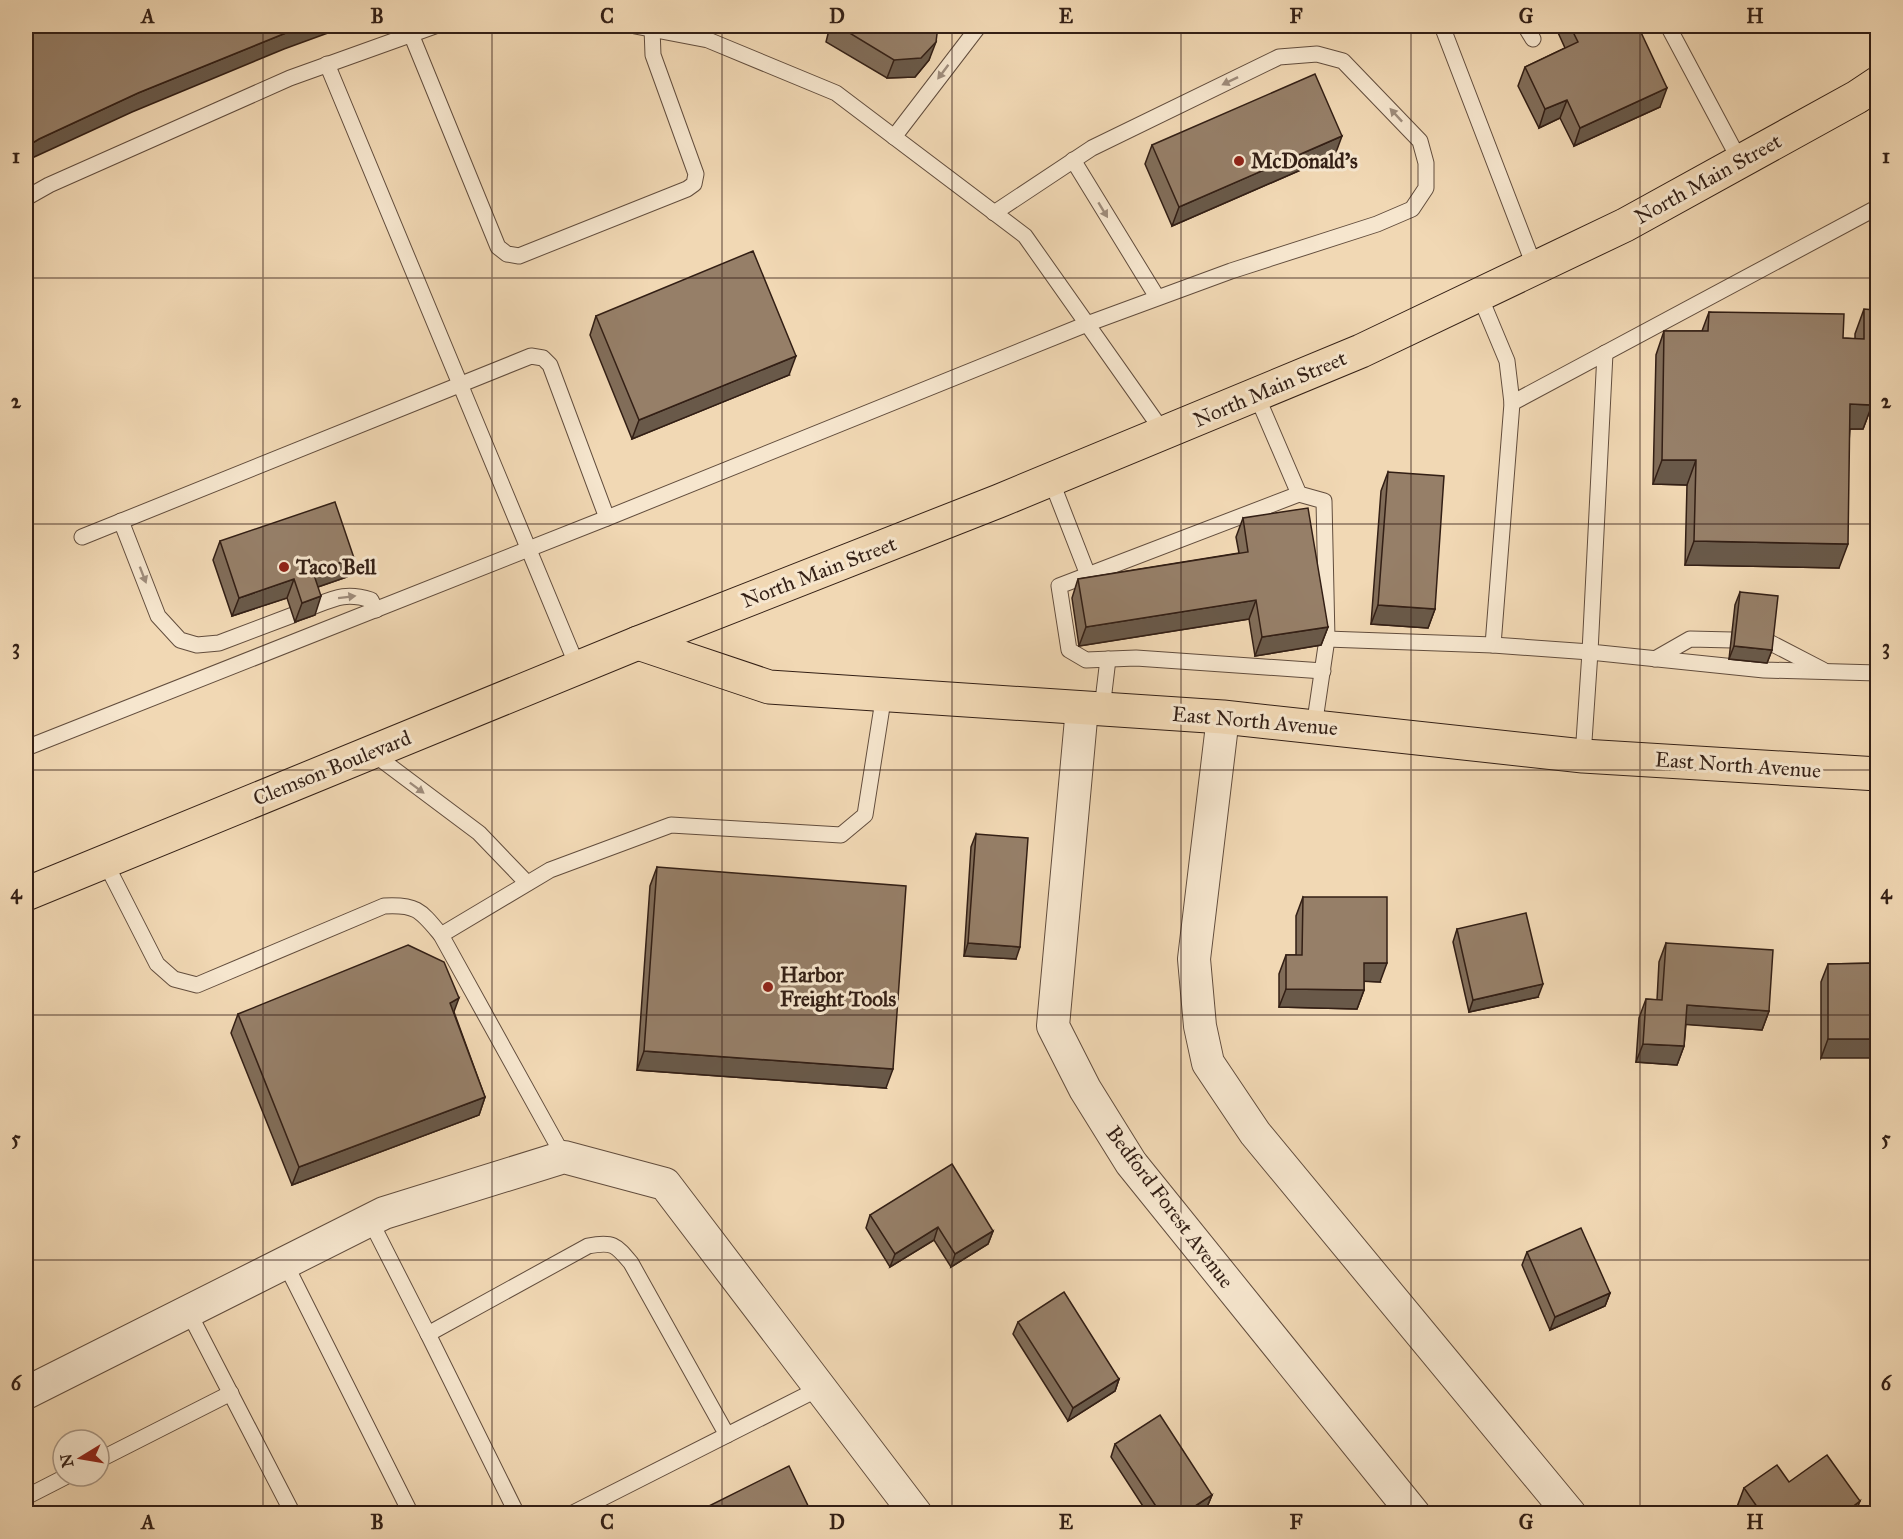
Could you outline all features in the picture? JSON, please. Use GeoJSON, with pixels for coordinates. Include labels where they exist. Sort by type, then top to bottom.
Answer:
{"type":"FeatureCollection","features":[{"type":"Feature","properties":{"kind":"main road","name":"North Main Street"},"geometry":{"type":"LineString","coordinates":[[638,643],[1050,480],[1361,351],[1625,225],[1857,97],[1878,83]]}},
{"type":"Feature","properties":{"kind":"main road","name":"Clemson Boulevard"},"geometry":{"type":"LineString","coordinates":[[26,894],[638,643]]}},
{"type":"Feature","properties":{"kind":"main road","name":"East North Avenue"},"geometry":{"type":"LineString","coordinates":[[638,643],[769,687],[1223,717],[1582,756],[1878,774]]}},
{"type":"Feature","properties":{"kind":"street","name":"Bedford Forest Avenue"},"geometry":{"type":"LineString","coordinates":[[1092,708],[1053,1026],[1085,1089],[1131,1163],[1414,1514]]}},
{"type":"Feature","properties":{"kind":"street"},"geometry":{"type":"LineString","coordinates":[[1223,717],[1194,959],[1200,1026],[1208,1063],[1255,1133],[1570,1514]]}},
{"type":"Feature","properties":{"kind":"street"},"geometry":{"type":"LineString","coordinates":[[26,1393],[384,1213],[564,1157],[665,1184],[916,1514]]}},
{"type":"Feature","properties":{"kind":"lane"},"geometry":{"type":"LineString","coordinates":[[26,198],[49,185],[273,86],[327,64],[435,26]]}},
{"type":"Feature","properties":{"kind":"lane"},"geometry":{"type":"LineString","coordinates":[[635,26],[708,40],[836,93],[1025,236],[1164,433]]}},
{"type":"Feature","properties":{"kind":"lane"},"geometry":{"type":"LineString","coordinates":[[894,137],[979,26]]}},
{"type":"Feature","properties":{"kind":"lane"},"geometry":{"type":"LineString","coordinates":[[1442,26],[1535,268]]}},
{"type":"Feature","properties":{"kind":"lane"},"geometry":{"type":"LineString","coordinates":[[1525,26],[1533,39]]}},
{"type":"Feature","properties":{"kind":"lane"},"geometry":{"type":"LineString","coordinates":[[1668,26],[1740,161]]}},
{"type":"Feature","properties":{"kind":"lane"},"geometry":{"type":"LineString","coordinates":[[411,34],[498,247],[507,254],[519,256],[687,189],[694,183],[696,174],[653,55],[652,28]]}},
{"type":"Feature","properties":{"kind":"lane"},"geometry":{"type":"LineString","coordinates":[[26,748],[1156,297],[1241,267],[1377,224],[1412,209],[1426,188],[1426,163],[1420,141],[1343,61],[1317,54],[1279,57],[1092,148],[994,213]]}},
{"type":"Feature","properties":{"kind":"lane"},"geometry":{"type":"LineString","coordinates":[[327,64],[578,668]]}},
{"type":"Feature","properties":{"kind":"lane"},"geometry":{"type":"LineString","coordinates":[[1073,160],[1156,297]]}},
{"type":"Feature","properties":{"kind":"lane"},"geometry":{"type":"LineString","coordinates":[[1512,403],[1878,207]]}},
{"type":"Feature","properties":{"kind":"lane"},"geometry":{"type":"LineString","coordinates":[[1479,294],[1507,362],[1512,403],[1493,645]]}},
{"type":"Feature","properties":{"kind":"lane"},"geometry":{"type":"LineString","coordinates":[[1582,756],[1590,652],[1605,353]]}},
{"type":"Feature","properties":{"kind":"lane"},"geometry":{"type":"LineString","coordinates":[[82,537],[531,356],[543,358],[550,365],[607,518]]}},
{"type":"Feature","properties":{"kind":"lane"},"geometry":{"type":"LineString","coordinates":[[1256,394],[1299,494]]}},
{"type":"Feature","properties":{"kind":"lane"},"geometry":{"type":"LineString","coordinates":[[1050,480],[1088,575]]}},
{"type":"Feature","properties":{"kind":"lane"},"geometry":{"type":"LineString","coordinates":[[1314,726],[1323,671],[1328,639],[1324,501],[1299,494],[1059,586],[1069,650],[1086,660],[1136,658],[1323,671]]}},
{"type":"Feature","properties":{"kind":"lane"},"geometry":{"type":"LineString","coordinates":[[121,521],[158,616],[180,640],[197,645],[219,643],[293,615]]}},
{"type":"Feature","properties":{"kind":"lane"},"geometry":{"type":"LineString","coordinates":[[312,607],[340,597],[357,595],[371,600],[376,610]]}},
{"type":"Feature","properties":{"kind":"lane"},"geometry":{"type":"LineString","coordinates":[[1328,639],[1493,645],[1590,652],[1764,670],[1878,673]]}},
{"type":"Feature","properties":{"kind":"lane"},"geometry":{"type":"LineString","coordinates":[[1655,658],[1690,639],[1732,640]]}},
{"type":"Feature","properties":{"kind":"lane"},"geometry":{"type":"LineString","coordinates":[[1769,642],[1828,672]]}},
{"type":"Feature","properties":{"kind":"lane"},"geometry":{"type":"LineString","coordinates":[[1092,708],[1108,659]]}},
{"type":"Feature","properties":{"kind":"lane"},"geometry":{"type":"LineString","coordinates":[[441,935],[550,870],[671,825],[841,835],[865,815],[885,694]]}},
{"type":"Feature","properties":{"kind":"lane"},"geometry":{"type":"LineString","coordinates":[[371,752],[479,833],[527,883]]}},
{"type":"Feature","properties":{"kind":"lane"},"geometry":{"type":"LineString","coordinates":[[105,862],[157,964],[174,979],[197,985],[384,906],[402,905],[421,911],[441,935],[564,1157]]}},
{"type":"Feature","properties":{"kind":"lane"},"geometry":{"type":"LineString","coordinates":[[370,1221],[517,1514]]}},
{"type":"Feature","properties":{"kind":"lane"},"geometry":{"type":"LineString","coordinates":[[428,1334],[588,1246],[605,1242],[617,1246],[631,1263],[727,1435]]}},
{"type":"Feature","properties":{"kind":"lane"},"geometry":{"type":"LineString","coordinates":[[285,1263],[411,1514]]}},
{"type":"Feature","properties":{"kind":"lane"},"geometry":{"type":"LineString","coordinates":[[188,1311],[293,1514]]}},
{"type":"Feature","properties":{"kind":"lane"},"geometry":{"type":"LineString","coordinates":[[571,1514],[820,1388]]}},
{"type":"Feature","properties":{"kind":"lane"},"geometry":{"type":"LineString","coordinates":[[111,1454],[231,1393]]}},
{"type":"Feature","properties":{"kind":"lane"},"geometry":{"type":"LineString","coordinates":[[26,1497],[51,1484]]}},
{"type":"Feature","properties":{"kind":"building"},"geometry":{"type":"Polygon","coordinates":[[[26,26],[303,26],[138,93],[26,147],[26,26]]]}},
{"type":"Feature","properties":{"kind":"building"},"geometry":{"type":"Polygon","coordinates":[[[838,26],[938,26],[936,42],[921,58],[894,60],[838,26]]]}},
{"type":"Feature","properties":{"kind":"building"},"geometry":{"type":"Polygon","coordinates":[[[1570,26],[1638,26],[1667,88],[1580,128],[1567,100],[1545,109],[1525,67],[1578,42],[1570,26]]]}},
{"type":"Feature","properties":{"kind":"building"},"geometry":{"type":"Polygon","coordinates":[[[1315,74],[1342,136],[1179,207],[1152,145],[1315,74]]]}},
{"type":"Feature","properties":{"kind":"building"},"geometry":{"type":"Polygon","coordinates":[[[753,251],[796,356],[639,420],[596,316],[753,251]]]}},
{"type":"Feature","properties":{"kind":"building"},"geometry":{"type":"Polygon","coordinates":[[[1864,309],[1874,310],[1872,405],[1850,404],[1848,544],[1694,541],[1696,460],[1662,460],[1664,331],[1708,331],[1709,312],[1844,314],[1843,338],[1864,339],[1864,309]]]}},
{"type":"Feature","properties":{"kind":"building"},"geometry":{"type":"Polygon","coordinates":[[[1388,472],[1444,476],[1435,609],[1378,605],[1388,472]]]}},
{"type":"Feature","properties":{"kind":"building"},"geometry":{"type":"Polygon","coordinates":[[[335,502],[354,558],[313,572],[321,596],[302,603],[294,579],[239,598],[220,541],[335,502]]]}},
{"type":"Feature","properties":{"kind":"building"},"geometry":{"type":"Polygon","coordinates":[[[1308,508],[1328,627],[1262,637],[1256,600],[1086,627],[1078,579],[1248,552],[1243,518],[1308,508]]]}},
{"type":"Feature","properties":{"kind":"building"},"geometry":{"type":"Polygon","coordinates":[[[1740,592],[1778,596],[1772,650],[1734,646],[1740,592]]]}},
{"type":"Feature","properties":{"kind":"building"},"geometry":{"type":"Polygon","coordinates":[[[976,834],[1028,838],[1020,947],[968,943],[976,834]]]}},
{"type":"Feature","properties":{"kind":"building","name":"Harbor Freight Tools"},"geometry":{"type":"Polygon","coordinates":[[[657,867],[906,886],[893,1069],[644,1051],[657,867]]]}},
{"type":"Feature","properties":{"kind":"building"},"geometry":{"type":"Polygon","coordinates":[[[1303,897],[1387,897],[1387,963],[1364,963],[1364,990],[1286,989],[1286,955],[1302,955],[1303,897]]]}},
{"type":"Feature","properties":{"kind":"building"},"geometry":{"type":"Polygon","coordinates":[[[1526,913],[1543,984],[1473,1000],[1457,929],[1526,913]]]}},
{"type":"Feature","properties":{"kind":"building"},"geometry":{"type":"Polygon","coordinates":[[[1666,943],[1773,950],[1769,1011],[1687,1005],[1684,1046],[1643,1044],[1646,999],[1662,1000],[1666,943]]]}},
{"type":"Feature","properties":{"kind":"building"},"geometry":{"type":"Polygon","coordinates":[[[408,945],[444,962],[459,998],[450,1003],[485,1097],[299,1167],[238,1014],[408,945]]]}},
{"type":"Feature","properties":{"kind":"building"},"geometry":{"type":"Polygon","coordinates":[[[1878,963],[1878,1039],[1828,1039],[1828,964],[1878,963]]]}},
{"type":"Feature","properties":{"kind":"building"},"geometry":{"type":"Polygon","coordinates":[[[952,1164],[993,1231],[955,1254],[938,1227],[895,1254],[870,1215],[952,1164]]]}},
{"type":"Feature","properties":{"kind":"building"},"geometry":{"type":"Polygon","coordinates":[[[1581,1228],[1610,1293],[1555,1317],[1527,1252],[1581,1228]]]}},
{"type":"Feature","properties":{"kind":"building"},"geometry":{"type":"Polygon","coordinates":[[[1064,1292],[1119,1379],[1073,1408],[1018,1322],[1064,1292]]]}},
{"type":"Feature","properties":{"kind":"building"},"geometry":{"type":"Polygon","coordinates":[[[1160,1415],[1212,1495],[1183,1514],[1161,1514],[1115,1444],[1160,1415]]]}},
{"type":"Feature","properties":{"kind":"building"},"geometry":{"type":"Polygon","coordinates":[[[1827,1455],[1860,1501],[1843,1514],[1762,1514],[1744,1488],[1777,1465],[1789,1482],[1827,1455]]]}},
{"type":"Feature","properties":{"kind":"building"},"geometry":{"type":"Polygon","coordinates":[[[789,1466],[812,1514],[693,1514],[789,1466]]]}},
{"type":"Feature","properties":{"kind":"place","name":"McDonald's"},"geometry":{"type":"Point","coordinates":[1239,161]}},
{"type":"Feature","properties":{"kind":"place","name":"Taco Bell"},"geometry":{"type":"Point","coordinates":[284,567]}},
{"type":"Feature","properties":{"kind":"place","name":"Harbor Freight Tools"},"geometry":{"type":"Point","coordinates":[768,987]}}]}
